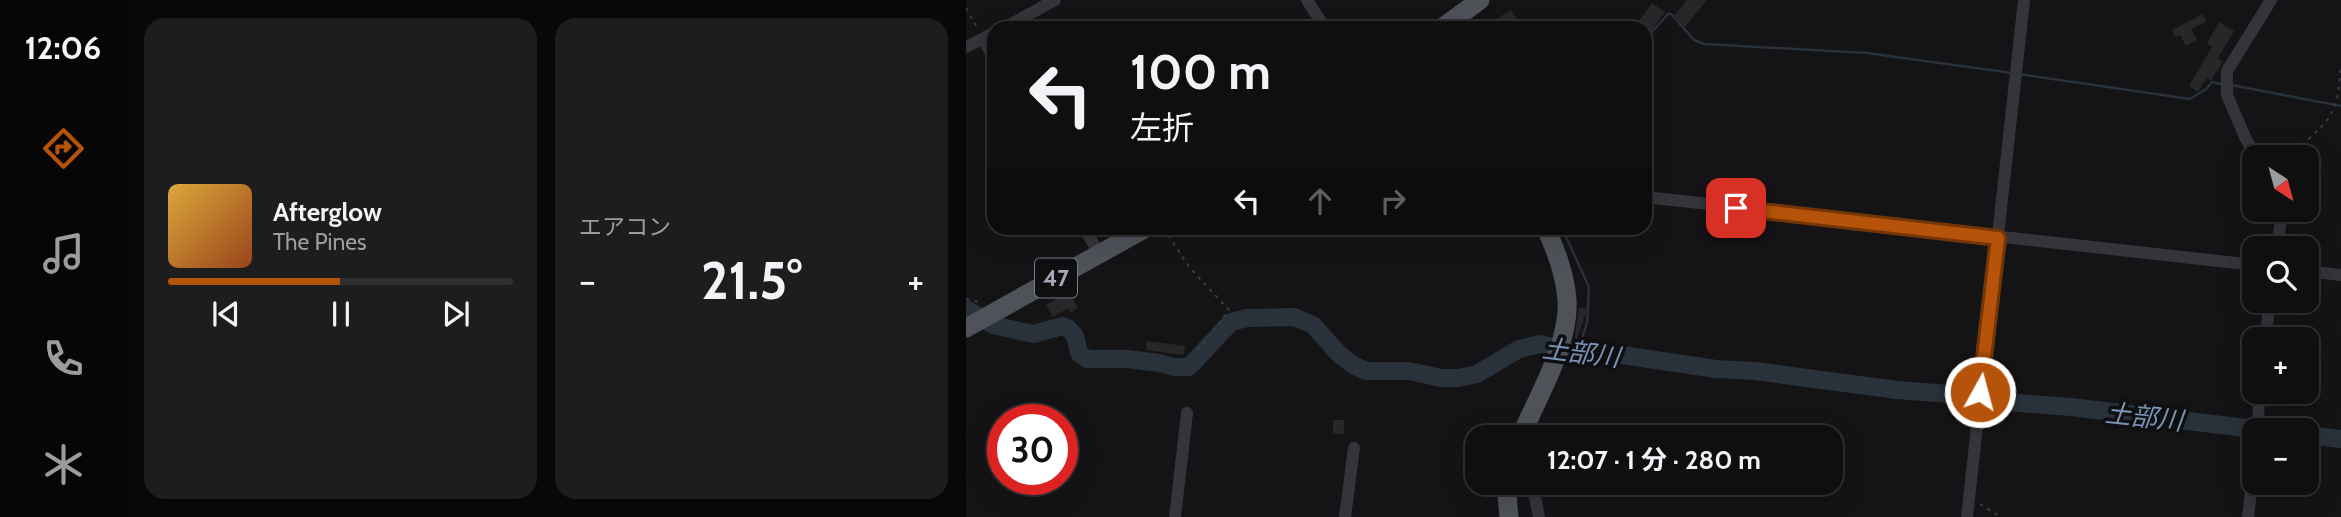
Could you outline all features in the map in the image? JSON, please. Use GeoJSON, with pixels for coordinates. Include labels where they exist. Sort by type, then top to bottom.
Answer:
{"type":"FeatureCollection","features":[{"type":"Feature","properties":{"kind":"main road"},"geometry":{"type":"LineString","coordinates":[[1455,21],[1480,0]]}},
{"type":"Feature","properties":{"kind":"main road","name":"47"},"geometry":{"type":"LineString","coordinates":[[966,328],[1133,235]]}},
{"type":"Feature","properties":{"kind":"main road"},"geometry":{"type":"LineString","coordinates":[[1526,425],[1552,365],[1567,315],[1562,266],[1549,235]]}},
{"type":"Feature","properties":{"kind":"main road"},"geometry":{"type":"LineString","coordinates":[[1507,495],[1509,517]]}},
{"type":"Feature","properties":{"kind":"street"},"geometry":{"type":"LineString","coordinates":[[1017,21],[1055,0]]}},
{"type":"Feature","properties":{"kind":"street"},"geometry":{"type":"LineString","coordinates":[[1307,0],[1320,21]]}},
{"type":"Feature","properties":{"kind":"street"},"geometry":{"type":"LineString","coordinates":[[1967,517],[2024,0]]}},
{"type":"Feature","properties":{"kind":"street"},"geometry":{"type":"LineString","coordinates":[[2250,145],[2227,95],[2227,71],[2272,0]]}},
{"type":"Feature","properties":{"kind":"street"},"geometry":{"type":"LineString","coordinates":[[966,47],[987,37]]}},
{"type":"Feature","properties":{"kind":"street"},"geometry":{"type":"LineString","coordinates":[[1652,198],[2242,264]]}},
{"type":"Feature","properties":{"kind":"street"},"geometry":{"type":"LineString","coordinates":[[1088,235],[1099,253]]}},
{"type":"Feature","properties":{"kind":"street"},"geometry":{"type":"LineString","coordinates":[[2319,272],[2341,275]]}},
{"type":"Feature","properties":{"kind":"street"},"geometry":{"type":"LineString","coordinates":[[1175,517],[1188,413]]}},
{"type":"Feature","properties":{"kind":"street"},"geometry":{"type":"LineString","coordinates":[[1345,517],[1354,448]]}},
{"type":"Feature","properties":{"kind":"street"},"geometry":{"type":"LineString","coordinates":[[1534,495],[1539,517]]}},
{"type":"Feature","properties":{"kind":"street"},"geometry":{"type":"LineString","coordinates":[[2248,517],[2251,495]]}},
{"type":"Feature","properties":{"kind":"path"},"geometry":{"type":"LineString","coordinates":[[966,8],[987,34]]}},
{"type":"Feature","properties":{"kind":"path"},"geometry":{"type":"LineString","coordinates":[[2301,145],[2329,120],[2333,112],[2337,103],[2341,65]]}},
{"type":"Feature","properties":{"kind":"path"},"geometry":{"type":"LineString","coordinates":[[1168,235],[1189,267],[1229,310],[1201,347],[1193,352]]}},
{"type":"Feature","properties":{"kind":"path"},"geometry":{"type":"LineString","coordinates":[[1969,499],[2000,517]]}},
{"type":"Feature","properties":{"kind":"building"},"geometry":{"type":"Polygon","coordinates":[[[1687,0],[1707,0],[1685,27],[1673,17],[1687,0]]]}},
{"type":"Feature","properties":{"kind":"building"},"geometry":{"type":"Polygon","coordinates":[[[1652,3],[1665,12],[1652,30],[1652,21],[1639,21],[1652,3]]]}},
{"type":"Feature","properties":{"kind":"building"},"geometry":{"type":"Polygon","coordinates":[[[1511,10],[1518,21],[1493,21],[1511,10]]]}},
{"type":"Feature","properties":{"kind":"building"},"geometry":{"type":"Polygon","coordinates":[[[2203,14],[2206,22],[2191,29],[2197,40],[2186,46],[2180,35],[2175,37],[2172,30],[2203,14]]]}},
{"type":"Feature","properties":{"kind":"building"},"geometry":{"type":"Polygon","coordinates":[[[2219,22],[2234,31],[2218,58],[2223,61],[2219,68],[2211,81],[2207,78],[2198,92],[2189,86],[2212,47],[2207,43],[2219,22]]]}},
{"type":"Feature","properties":{"kind":"building"},"geometry":{"type":"Polygon","coordinates":[[[1069,292],[1078,308],[1070,313],[1068,308],[1053,317],[1046,305],[1069,292]]]}},
{"type":"Feature","properties":{"kind":"building"},"geometry":{"type":"Polygon","coordinates":[[[1579,308],[1587,309],[1574,342],[1579,308]]]}},
{"type":"Feature","properties":{"kind":"building"},"geometry":{"type":"Polygon","coordinates":[[[1147,341],[1185,346],[1184,355],[1146,350],[1147,341]]]}},
{"type":"Feature","properties":{"kind":"building"},"geometry":{"type":"Polygon","coordinates":[[[1333,420],[1344,420],[1344,434],[1333,434],[1333,420]]]}},
{"type":"Feature","properties":{"kind":"waterway"},"geometry":{"type":"LineString","coordinates":[[1652,32],[1671,14],[1694,40],[1704,44],[1867,53],[2012,73]]}},
{"type":"Feature","properties":{"kind":"waterway"},"geometry":{"type":"LineString","coordinates":[[2019,74],[2190,99],[2212,82],[2221,84]]}},
{"type":"Feature","properties":{"kind":"waterway"},"geometry":{"type":"LineString","coordinates":[[2231,85],[2341,106]]}},
{"type":"Feature","properties":{"kind":"waterway"},"geometry":{"type":"LineString","coordinates":[[1565,235],[1589,287],[1587,323],[1577,353]]}},
{"type":"Feature","properties":{"kind":"waterway","name":"土部川"},"geometry":{"type":"LineString","coordinates":[[966,309],[993,325],[1033,334],[1063,326],[1068,328],[1075,336],[1079,353],[1087,359],[1127,359],[1173,367],[1189,367],[1231,322],[1247,318],[1294,317],[1313,325],[1338,353],[1366,371],[1409,371],[1441,378],[1458,378],[1477,374],[1519,349],[1540,344],[1577,353],[1622,355],[1716,369],[1755,371],[1897,390],[1975,396],[2005,402],[2242,427]]}},
{"type":"Feature","properties":{"kind":"waterway","name":"土部川"},"geometry":{"type":"LineString","coordinates":[[2319,436],[2341,439]]}},
{"type":"Feature","properties":{"kind":"route"},"geometry":{"type":"LineString","coordinates":[[1736,208],[1998,238],[1980,392]]}}]}
